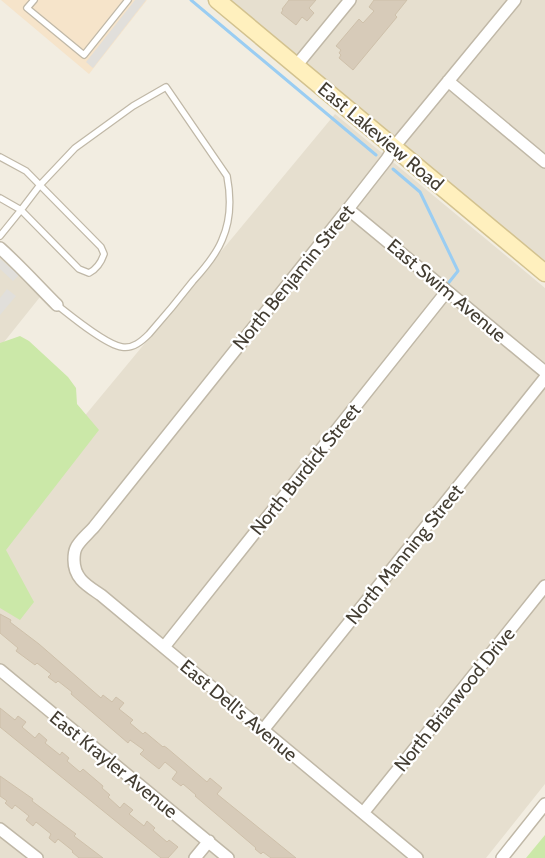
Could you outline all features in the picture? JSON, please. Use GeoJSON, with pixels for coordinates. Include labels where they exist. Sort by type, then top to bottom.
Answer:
{"type":"FeatureCollection","features":[{"type":"Feature","properties":{"kind":"street","name":"East Lakeview Road"},"geometry":{"type":"LineString","coordinates":[[217,0],[545,273]]}},
{"type":"Feature","properties":{"kind":"street"},"geometry":{"type":"LineString","coordinates":[[296,66],[350,0]]}},
{"type":"Feature","properties":{"kind":"street","name":"North Benjamin Street"},"geometry":{"type":"LineString","coordinates":[[74,556],[80,543],[348,209],[387,159],[394,147],[515,0]]}},
{"type":"Feature","properties":{"kind":"street"},"geometry":{"type":"LineString","coordinates":[[448,81],[545,162]]}},
{"type":"Feature","properties":{"kind":"street","name":"East Swim Avenue"},"geometry":{"type":"LineString","coordinates":[[348,209],[545,372]]}},
{"type":"Feature","properties":{"kind":"street"},"geometry":{"type":"LineString","coordinates":[[0,248],[57,305]]}},
{"type":"Feature","properties":{"kind":"street","name":"North Burdick Street"},"geometry":{"type":"LineString","coordinates":[[164,647],[447,291]]}},
{"type":"Feature","properties":{"kind":"street","name":"North Manning Street"},"geometry":{"type":"LineString","coordinates":[[263,730],[545,378]]}},
{"type":"Feature","properties":{"kind":"street","name":"East Dell's Avenue"},"geometry":{"type":"LineString","coordinates":[[74,556],[74,568],[81,580],[417,858]]}},
{"type":"Feature","properties":{"kind":"street","name":"North Briarwood Drive"},"geometry":{"type":"LineString","coordinates":[[363,813],[545,586]]}},
{"type":"Feature","properties":{"kind":"street","name":"East Krayler Avenue"},"geometry":{"type":"LineString","coordinates":[[0,670],[228,858]]}},
{"type":"Feature","properties":{"kind":"street"},"geometry":{"type":"LineString","coordinates":[[502,858],[545,804]]}},
{"type":"Feature","properties":{"kind":"street"},"geometry":{"type":"LineString","coordinates":[[0,829],[37,858]]}},
{"type":"Feature","properties":{"kind":"street"},"geometry":{"type":"LineString","coordinates":[[195,858],[209,842]]}},
{"type":"Feature","properties":{"kind":"lane"},"geometry":{"type":"LineString","coordinates":[[34,0],[27,8],[84,55],[128,0]]}},
{"type":"Feature","properties":{"kind":"lane"},"geometry":{"type":"LineString","coordinates":[[0,236],[40,185],[76,148],[133,106],[166,87],[227,176],[230,204],[222,241],[208,264],[149,334],[140,343],[130,347],[122,348],[112,344],[57,305]]}},
{"type":"Feature","properties":{"kind":"lane"},"geometry":{"type":"LineString","coordinates":[[0,157],[26,171],[101,247],[104,254],[99,266],[89,274],[79,269],[21,210],[0,198]]}},
{"type":"Feature","properties":{"kind":"shaded area"},"geometry":{"type":"Polygon","coordinates":[[[1,0],[147,0],[89,74],[1,0]]]}},
{"type":"Feature","properties":{"kind":"shaded area"},"geometry":{"type":"Polygon","coordinates":[[[135,0],[146,0],[93,68],[86,62],[135,0]]]}},
{"type":"Feature","properties":{"kind":"shaded area"},"geometry":{"type":"Polygon","coordinates":[[[219,0],[545,0],[545,271],[219,0]]]}},
{"type":"Feature","properties":{"kind":"shaded area"},"geometry":{"type":"Polygon","coordinates":[[[335,114],[545,288],[545,784],[486,858],[0,858],[0,518],[335,114]]]}},
{"type":"Feature","properties":{"kind":"shaded area"},"geometry":{"type":"Polygon","coordinates":[[[0,257],[40,297],[0,347],[0,257]]]}},
{"type":"Feature","properties":{"kind":"shaded area"},"geometry":{"type":"Polygon","coordinates":[[[0,259],[19,275],[13,281],[0,269],[0,259]]]}},
{"type":"Feature","properties":{"kind":"shaded area"},"geometry":{"type":"Polygon","coordinates":[[[7,289],[16,296],[0,315],[0,298],[7,289]]]}},
{"type":"Feature","properties":{"kind":"green space"},"geometry":{"type":"Polygon","coordinates":[[[20,336],[29,341],[68,377],[76,388],[77,404],[99,430],[6,550],[34,602],[20,620],[0,608],[0,343],[20,336]]]}},
{"type":"Feature","properties":{"kind":"green space"},"geometry":{"type":"Polygon","coordinates":[[[545,835],[545,858],[526,858],[545,835]]]}},
{"type":"Feature","properties":{"kind":"building"},"geometry":{"type":"Polygon","coordinates":[[[289,0],[316,0],[309,8],[314,13],[307,21],[302,17],[296,25],[281,13],[289,0]]]}},
{"type":"Feature","properties":{"kind":"building"},"geometry":{"type":"Polygon","coordinates":[[[374,0],[407,0],[395,15],[397,17],[353,70],[339,58],[341,50],[336,46],[359,19],[363,23],[374,11],[369,7],[374,0]]]}},
{"type":"Feature","properties":{"kind":"building"},"geometry":{"type":"Polygon","coordinates":[[[0,614],[11,620],[10,622],[39,644],[101,698],[103,695],[112,702],[116,697],[124,703],[119,709],[133,720],[130,723],[143,734],[145,732],[163,747],[167,748],[207,782],[210,778],[222,788],[217,794],[296,858],[271,858],[263,852],[261,854],[183,784],[181,786],[172,779],[177,772],[165,762],[159,769],[140,754],[144,750],[130,740],[128,743],[71,694],[72,692],[58,681],[56,683],[48,677],[51,674],[37,663],[35,665],[16,651],[18,648],[0,633],[0,614]]]}},
{"type":"Feature","properties":{"kind":"building"},"geometry":{"type":"Polygon","coordinates":[[[0,708],[15,720],[18,716],[26,722],[22,727],[35,738],[39,733],[47,740],[45,743],[60,755],[62,752],[69,758],[67,761],[80,772],[83,769],[103,786],[102,788],[110,795],[108,797],[120,808],[124,803],[133,810],[129,814],[144,826],[147,821],[155,828],[153,830],[167,842],[169,840],[178,847],[168,858],[161,858],[0,727],[0,708]]]}},
{"type":"Feature","properties":{"kind":"building"},"geometry":{"type":"Polygon","coordinates":[[[0,776],[33,799],[32,801],[76,834],[74,836],[103,858],[79,858],[58,839],[55,843],[49,838],[51,834],[36,822],[33,826],[26,820],[29,816],[15,805],[12,809],[5,803],[7,801],[0,796],[0,776]]]}},
{"type":"Feature","properties":{"kind":"waterway"},"geometry":{"type":"LineString","coordinates":[[191,0],[376,155]]}},
{"type":"Feature","properties":{"kind":"waterway"},"geometry":{"type":"LineString","coordinates":[[393,169],[420,192],[458,271],[446,286]]}}]}
